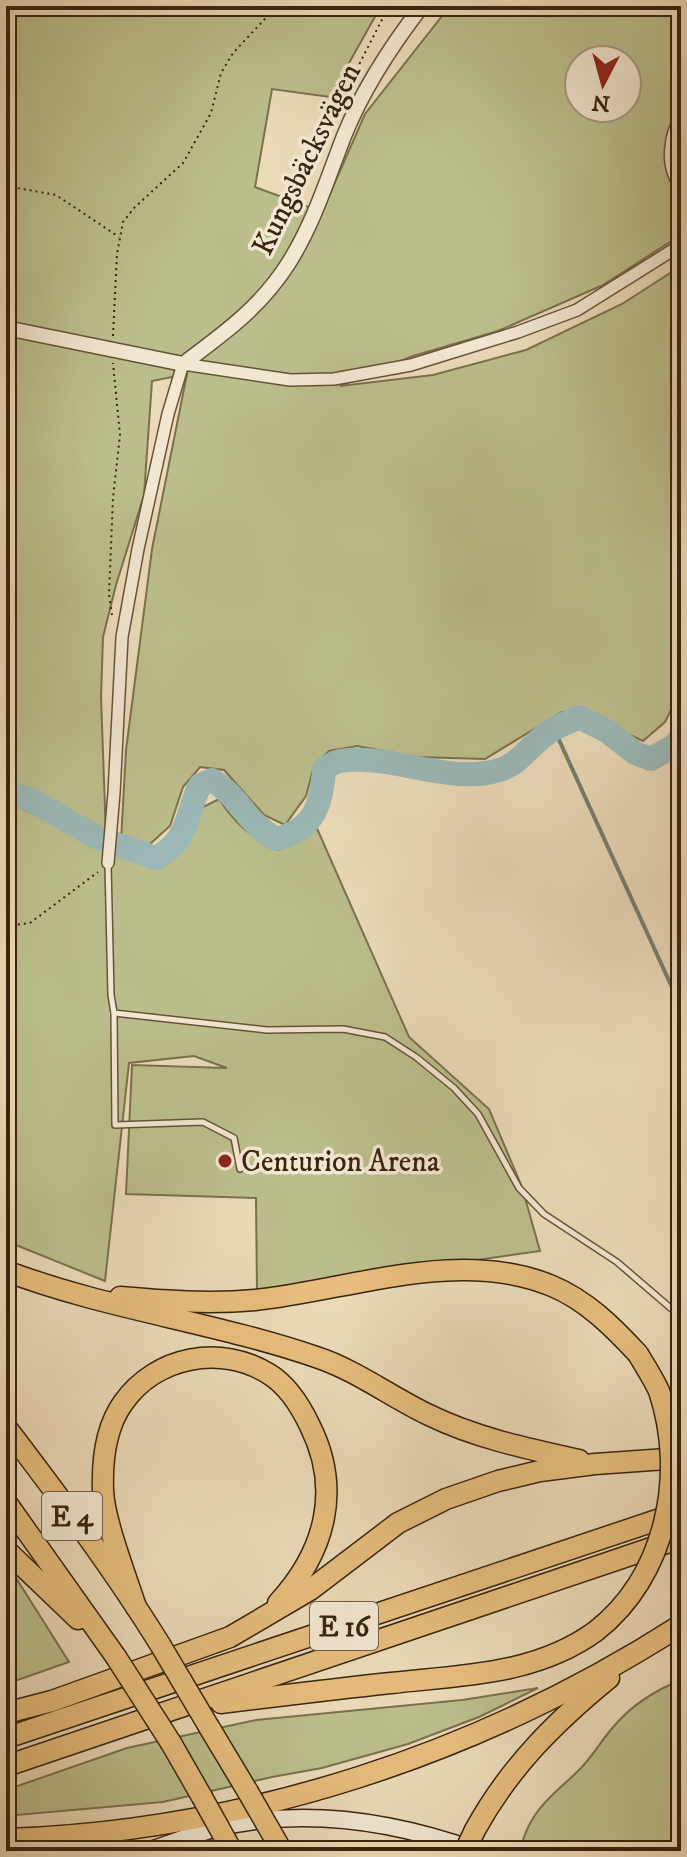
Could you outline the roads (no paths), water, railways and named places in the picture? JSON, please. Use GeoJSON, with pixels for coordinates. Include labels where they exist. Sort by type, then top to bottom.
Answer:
{"type":"FeatureCollection","features":[{"type":"Feature","properties":{"kind":"highway"},"geometry":{"type":"LineString","coordinates":[[6,1271],[137,1311],[320,1358],[430,1416],[498,1441],[595,1464]]}},
{"type":"Feature","properties":{"kind":"highway"},"geometry":{"type":"LineString","coordinates":[[6,1766],[185,1707],[483,1674],[541,1661],[579,1643],[627,1603],[650,1569],[667,1528],[674,1494],[675,1458],[670,1423],[659,1390],[638,1354],[587,1306],[552,1286],[486,1271],[393,1276],[256,1300],[192,1303],[77,1293]]}},
{"type":"Feature","properties":{"kind":"highway"},"geometry":{"type":"LineString","coordinates":[[136,1607],[103,1494],[103,1463],[109,1433],[123,1403],[151,1374],[179,1361],[207,1356],[239,1361],[271,1375],[301,1407],[319,1443],[328,1486],[323,1528],[308,1565],[264,1618]]}},
{"type":"Feature","properties":{"kind":"highway","name":"E 4"},"geometry":{"type":"LineString","coordinates":[[6,1427],[136,1607],[281,1848]]}},
{"type":"Feature","properties":{"kind":"highway"},"geometry":{"type":"LineString","coordinates":[[6,1713],[52,1701],[196,1651],[264,1618],[310,1590],[398,1523],[446,1499],[498,1481],[540,1471],[681,1458]]}},
{"type":"Feature","properties":{"kind":"highway","name":"E 4"},"geometry":{"type":"LineString","coordinates":[[6,1502],[116,1657],[171,1743],[232,1851]]}},
{"type":"Feature","properties":{"kind":"highway","name":"E 16"},"geometry":{"type":"LineString","coordinates":[[6,1738],[681,1512]]}},
{"type":"Feature","properties":{"kind":"highway","name":"E 16"},"geometry":{"type":"LineString","coordinates":[[185,1707],[681,1538]]}},
{"type":"Feature","properties":{"kind":"highway"},"geometry":{"type":"LineString","coordinates":[[6,1550],[116,1657]]}},
{"type":"Feature","properties":{"kind":"highway"},"geometry":{"type":"LineString","coordinates":[[6,1839],[122,1829],[223,1813],[373,1774],[502,1724],[681,1625]]}},
{"type":"Feature","properties":{"kind":"highway"},"geometry":{"type":"LineString","coordinates":[[465,1851],[491,1800],[537,1742],[574,1706],[658,1639]]}},
{"type":"Feature","properties":{"kind":"main road"},"geometry":{"type":"LineString","coordinates":[[147,1851],[218,1828],[321,1817],[386,1825],[477,1851]]}},
{"type":"Feature","properties":{"kind":"street","name":"Kungsbäcksvägen"},"geometry":{"type":"LineString","coordinates":[[183,364],[249,314],[287,265],[322,196],[345,134],[386,53],[422,6]]}},
{"type":"Feature","properties":{"kind":"street"},"geometry":{"type":"LineString","coordinates":[[6,328],[183,364],[290,380],[334,379],[411,365],[577,310],[681,245]]}},
{"type":"Feature","properties":{"kind":"street"},"geometry":{"type":"LineString","coordinates":[[108,863],[122,637],[141,534],[168,414],[183,364]]}},
{"type":"Feature","properties":{"kind":"lane"},"geometry":{"type":"LineString","coordinates":[[681,109],[669,135],[667,165],[681,192]]}},
{"type":"Feature","properties":{"kind":"lane"},"geometry":{"type":"LineString","coordinates":[[108,863],[115,1125],[203,1122],[234,1138],[240,1169]]}},
{"type":"Feature","properties":{"kind":"lane"},"geometry":{"type":"LineString","coordinates":[[114,1013],[267,1030],[343,1029],[385,1037],[426,1064],[478,1114],[519,1188],[544,1214],[617,1262],[681,1317]]}},
{"type":"Feature","properties":{"kind":"waterway"},"geometry":{"type":"LineString","coordinates":[[6,800],[15,794],[96,837],[156,858],[181,835],[200,785],[212,780],[257,825],[276,839],[299,829],[314,814],[324,769],[338,762],[376,761],[450,773],[487,773],[508,767],[552,730],[579,717],[607,731],[635,753],[651,759],[674,746],[681,738]]}},
{"type":"Feature","properties":{"kind":"waterway"},"geometry":{"type":"LineString","coordinates":[[554,729],[681,1007]]}},
{"type":"Feature","properties":{"kind":"place","name":"Centurion Arena"},"geometry":{"type":"Point","coordinates":[225,1161]}}]}
